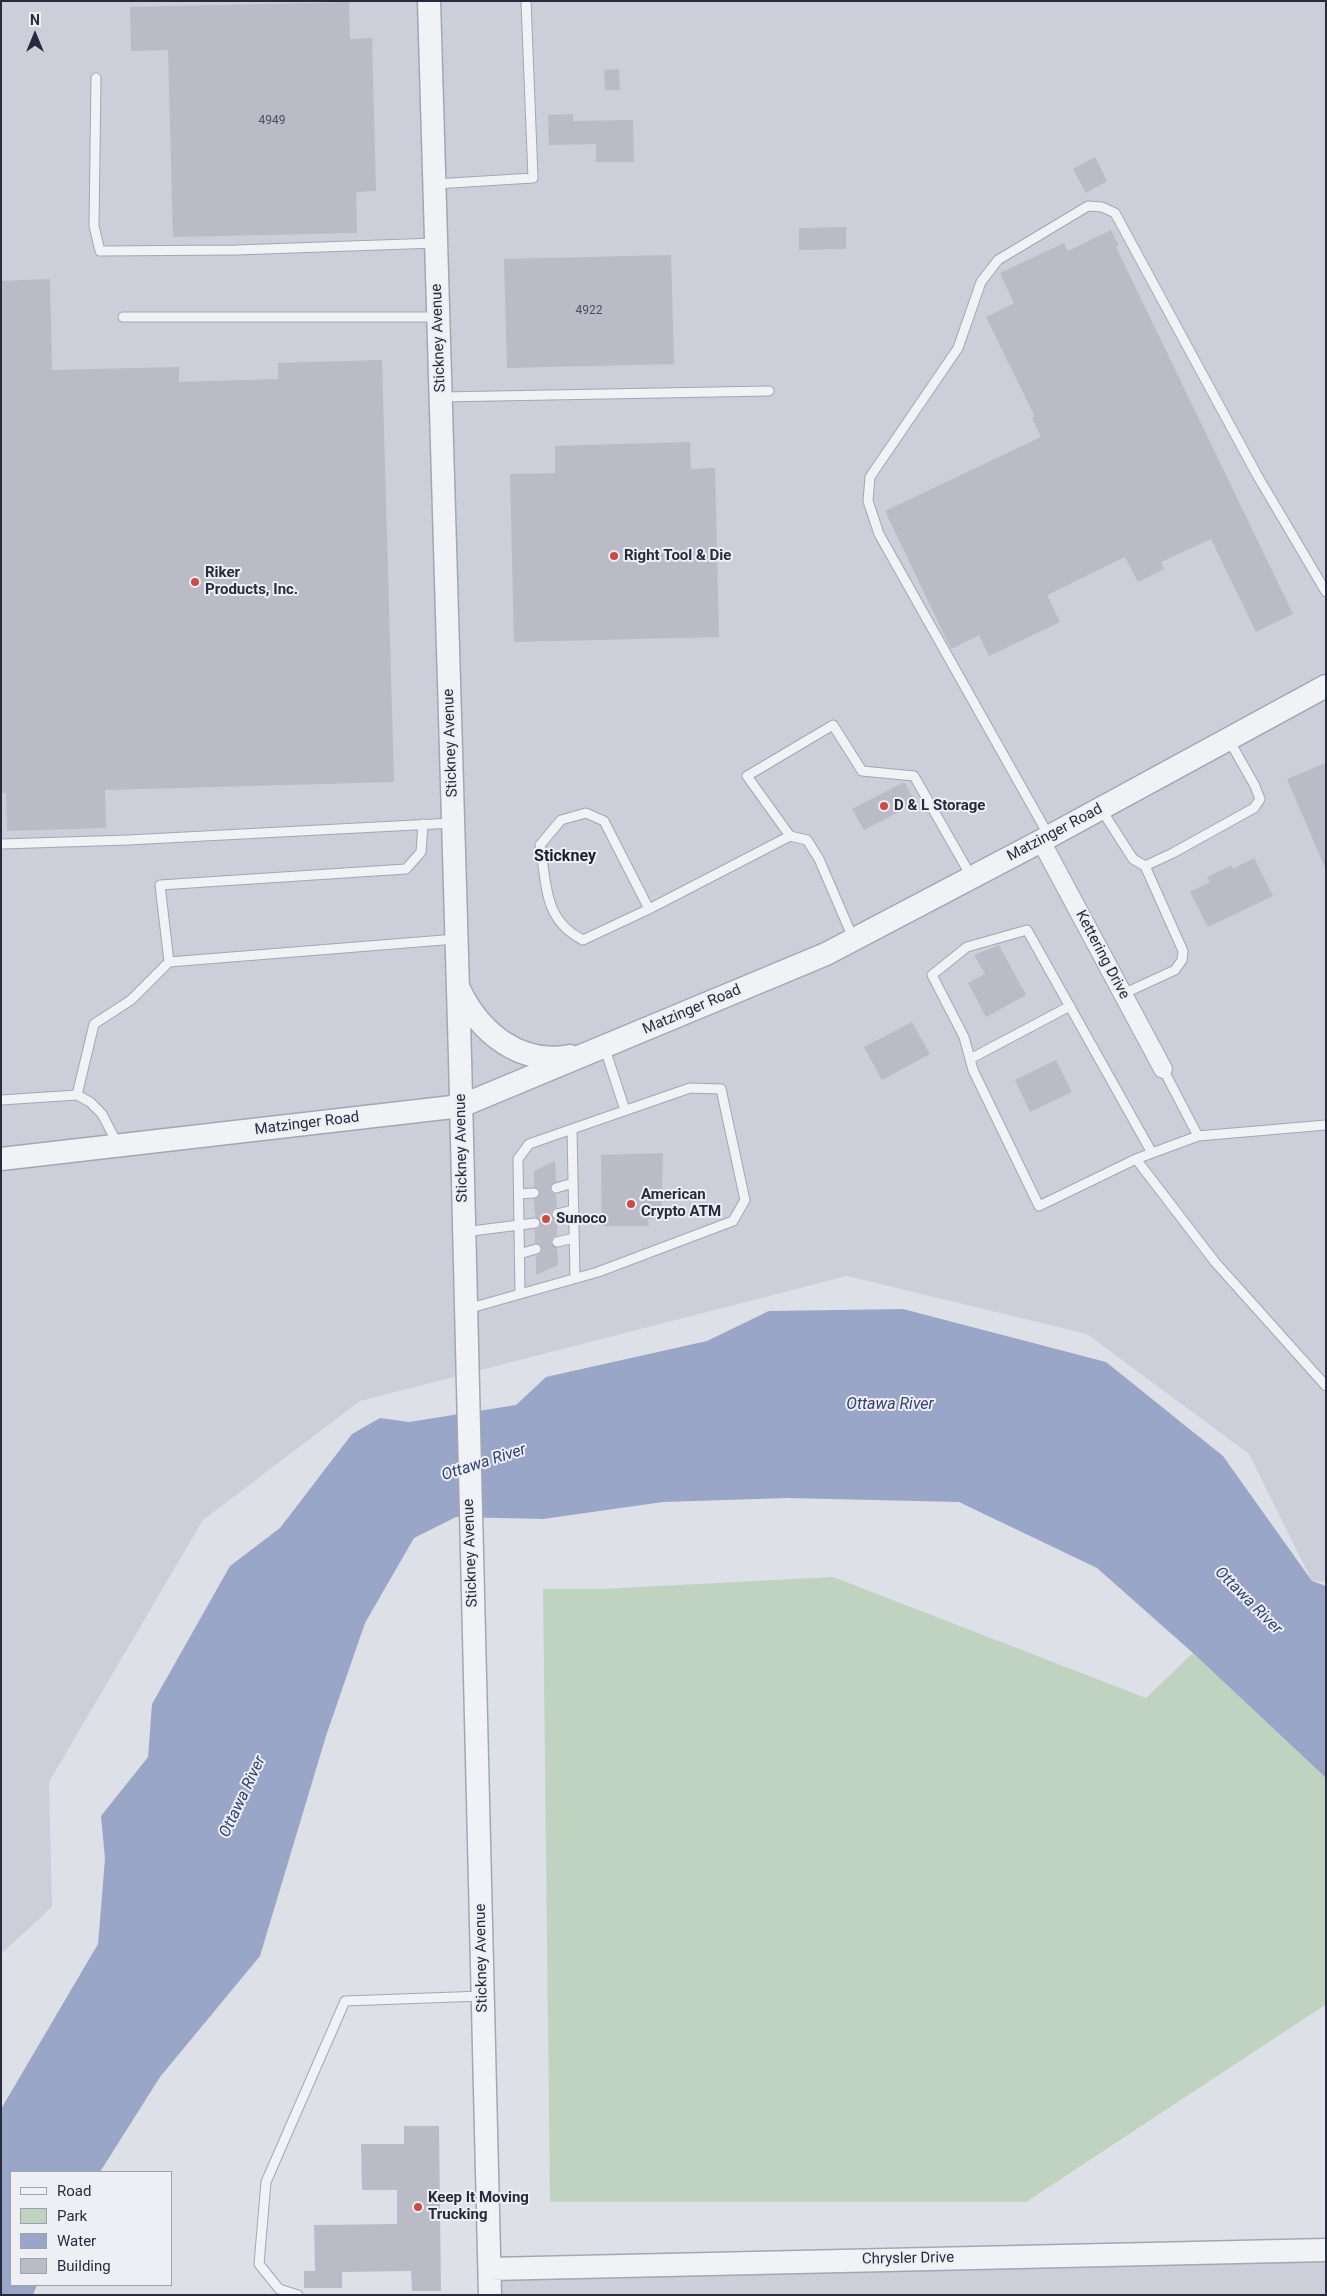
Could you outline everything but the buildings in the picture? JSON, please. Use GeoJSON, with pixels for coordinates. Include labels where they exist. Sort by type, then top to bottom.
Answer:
{"type":"FeatureCollection","features":[{"type":"Feature","properties":{"kind":"street","name":"Stickney Avenue"},"geometry":{"type":"LineString","coordinates":[[429,1],[461,1106],[490,2295]]}},
{"type":"Feature","properties":{"kind":"street","name":"Matzinger Road"},"geometry":{"type":"LineString","coordinates":[[1,1159],[119,1147],[461,1106],[826,954],[853,938],[1045,839],[1228,739],[1324,690]]}},
{"type":"Feature","properties":{"kind":"street","name":"Kettering Drive"},"geometry":{"type":"LineString","coordinates":[[1045,839],[1163,1069]]}},
{"type":"Feature","properties":{"kind":"street"},"geometry":{"type":"LineString","coordinates":[[457,985],[475,1018],[502,1043],[532,1055],[561,1057],[599,1048]]}},
{"type":"Feature","properties":{"kind":"street","name":"Chrysler Drive"},"geometry":{"type":"LineString","coordinates":[[490,2269],[1326,2250]]}},
{"type":"Feature","properties":{"kind":"lane"},"geometry":{"type":"LineString","coordinates":[[435,184],[533,178],[526,1]]}},
{"type":"Feature","properties":{"kind":"lane"},"geometry":{"type":"LineString","coordinates":[[96,78],[94,226],[100,251],[236,250],[436,243]]}},
{"type":"Feature","properties":{"kind":"lane"},"geometry":{"type":"LineString","coordinates":[[1045,839],[879,534],[868,501],[870,477],[958,348],[981,282],[998,260],[1088,206],[1102,207],[1115,213],[1257,475],[1326,592]]}},
{"type":"Feature","properties":{"kind":"lane"},"geometry":{"type":"LineString","coordinates":[[124,318],[438,317]]}},
{"type":"Feature","properties":{"kind":"lane"},"geometry":{"type":"LineString","coordinates":[[440,397],[769,391]]}},
{"type":"Feature","properties":{"kind":"lane"},"geometry":{"type":"LineString","coordinates":[[790,836],[747,776],[834,725],[862,771],[914,776],[971,877]]}},
{"type":"Feature","properties":{"kind":"lane"},"geometry":{"type":"LineString","coordinates":[[1145,866],[1173,854],[1254,808],[1260,799],[1256,786],[1228,739]]}},
{"type":"Feature","properties":{"kind":"lane"},"geometry":{"type":"LineString","coordinates":[[1101,808],[1133,859],[1145,866],[1183,952],[1182,960],[1175,970],[1123,994]]}},
{"type":"Feature","properties":{"kind":"lane"},"geometry":{"type":"LineString","coordinates":[[649,909],[604,821],[586,813],[561,820],[540,845],[552,911],[568,932],[583,940],[649,909],[790,836],[808,840],[819,859],[853,938]]}},
{"type":"Feature","properties":{"kind":"lane"},"geometry":{"type":"LineString","coordinates":[[1,844],[128,840],[453,823]]}},
{"type":"Feature","properties":{"kind":"lane"},"geometry":{"type":"LineString","coordinates":[[169,962],[160,885],[406,869],[421,852],[423,824]]}},
{"type":"Feature","properties":{"kind":"lane"},"geometry":{"type":"LineString","coordinates":[[1152,1153],[1028,930],[967,947],[932,975],[964,1036],[973,1070],[1039,1206],[1136,1159],[1198,1136],[1326,1125]]}},
{"type":"Feature","properties":{"kind":"lane"},"geometry":{"type":"LineString","coordinates":[[77,1096],[94,1024],[131,1000],[169,962],[456,939]]}},
{"type":"Feature","properties":{"kind":"lane"},"geometry":{"type":"LineString","coordinates":[[970,1059],[1070,1006]]}},
{"type":"Feature","properties":{"kind":"lane"},"geometry":{"type":"LineString","coordinates":[[599,1048],[625,1110]]}},
{"type":"Feature","properties":{"kind":"lane"},"geometry":{"type":"LineString","coordinates":[[1163,1069],[1198,1136]]}},
{"type":"Feature","properties":{"kind":"lane"},"geometry":{"type":"LineString","coordinates":[[465,1309],[520,1294],[576,1278],[733,1221],[745,1200],[721,1090],[690,1088],[529,1144],[518,1159],[520,1294]]}},
{"type":"Feature","properties":{"kind":"lane"},"geometry":{"type":"LineString","coordinates":[[1,1100],[77,1096],[90,1102],[102,1114],[119,1147]]}},
{"type":"Feature","properties":{"kind":"lane"},"geometry":{"type":"LineString","coordinates":[[572,1129],[576,1278]]}},
{"type":"Feature","properties":{"kind":"lane"},"geometry":{"type":"LineString","coordinates":[[1136,1159],[1215,1262],[1326,1386]]}},
{"type":"Feature","properties":{"kind":"lane"},"geometry":{"type":"LineString","coordinates":[[556,1188],[573,1183]]}},
{"type":"Feature","properties":{"kind":"lane"},"geometry":{"type":"LineString","coordinates":[[519,1194],[534,1193]]}},
{"type":"Feature","properties":{"kind":"lane"},"geometry":{"type":"LineString","coordinates":[[557,1214],[574,1210]]}},
{"type":"Feature","properties":{"kind":"lane"},"geometry":{"type":"LineString","coordinates":[[463,1232],[535,1223]]}},
{"type":"Feature","properties":{"kind":"lane"},"geometry":{"type":"LineString","coordinates":[[557,1242],[574,1238]]}},
{"type":"Feature","properties":{"kind":"lane"},"geometry":{"type":"LineString","coordinates":[[519,1254],[536,1249]]}},
{"type":"Feature","properties":{"kind":"lane"},"geometry":{"type":"LineString","coordinates":[[298,2295],[279,2289],[259,2264],[266,2182],[345,2000],[483,1996]]}},
{"type":"Feature","properties":{"kind":"shaded area"},"geometry":{"type":"Polygon","coordinates":[[[1,1],[1326,1],[1326,1582],[1312,1581],[1249,1454],[1087,1334],[847,1276],[360,1401],[203,1520],[49,1782],[52,1907],[1,1954],[1,1]]]}},
{"type":"Feature","properties":{"kind":"shaded area"},"geometry":{"type":"Polygon","coordinates":[[[1326,2250],[1326,2295],[491,2295],[490,2269],[1326,2250]]]}},
{"type":"Feature","properties":{"kind":"green space"},"geometry":{"type":"Polygon","coordinates":[[[833,1577],[1146,1698],[1193,1653],[1326,1778],[1325,2005],[1026,2202],[550,2202],[543,1589],[601,1589],[833,1577]]]}},
{"type":"Feature","properties":{"kind":"water","name":"Ottawa River"},"geometry":{"type":"Polygon","coordinates":[[[903,1309],[1106,1362],[1223,1456],[1312,1581],[1326,1586],[1326,1778],[1193,1653],[1097,1568],[959,1502],[788,1498],[663,1502],[543,1519],[456,1517],[414,1538],[365,1623],[326,1736],[260,1956],[160,2077],[101,2171],[10,2171],[10,2286],[37,2286],[33,2295],[1,2295],[1,2109],[98,1944],[105,1859],[101,1816],[148,1757],[152,1704],[230,1566],[280,1528],[352,1434],[380,1418],[409,1422],[516,1405],[546,1377],[707,1341],[769,1311],[903,1309]]]}},
{"type":"Feature","properties":{"kind":"place","name":"Right Tool & Die"},"geometry":{"type":"Point","coordinates":[614,556]}},
{"type":"Feature","properties":{"kind":"place","name":"Riker Products, Inc."},"geometry":{"type":"Point","coordinates":[195,582]}},
{"type":"Feature","properties":{"kind":"place","name":"D & L Storage"},"geometry":{"type":"Point","coordinates":[884,806]}},
{"type":"Feature","properties":{"kind":"place","name":"American Crypto ATM"},"geometry":{"type":"Point","coordinates":[631,1204]}},
{"type":"Feature","properties":{"kind":"place","name":"Sunoco"},"geometry":{"type":"Point","coordinates":[546,1219]}},
{"type":"Feature","properties":{"kind":"place","name":"Keep It Moving Trucking"},"geometry":{"type":"Point","coordinates":[418,2207]}},
{"type":"Feature","properties":{"kind":"district","name":"Stickney"},"geometry":{"type":"Point","coordinates":[565,857]}}]}
